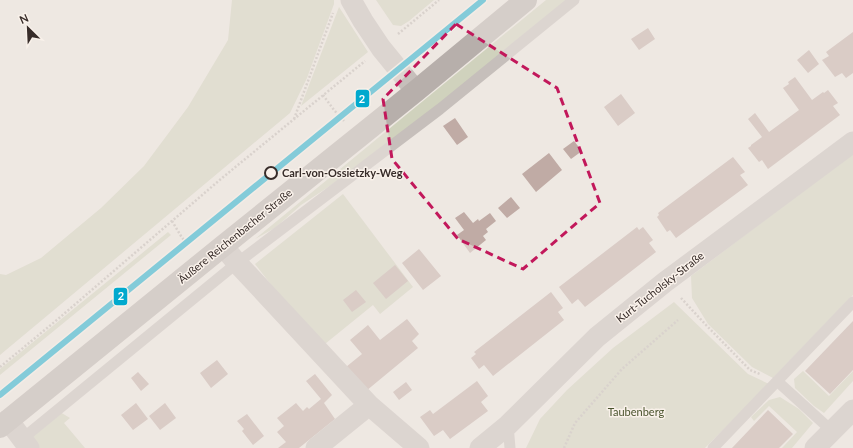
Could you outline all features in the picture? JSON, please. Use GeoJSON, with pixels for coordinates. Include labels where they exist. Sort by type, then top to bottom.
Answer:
{"type":"FeatureCollection","features":[{"type":"Feature","properties":{"kind":"street","name":"Äußere Reichenbacher Straße"},"geometry":{"type":"LineString","coordinates":[[4,424],[149,320],[201,263],[416,91],[526,0]]}},
{"type":"Feature","properties":{"kind":"street"},"geometry":{"type":"LineString","coordinates":[[343,4],[362,21],[381,48],[416,91]]}},
{"type":"Feature","properties":{"kind":"street","name":"Kurt-Tucholsky-Straße"},"geometry":{"type":"LineString","coordinates":[[480,448],[508,425],[597,337],[665,282],[853,142]]}},
{"type":"Feature","properties":{"kind":"street"},"geometry":{"type":"LineString","coordinates":[[223,246],[369,405],[419,448]]}},
{"type":"Feature","properties":{"kind":"street"},"geometry":{"type":"LineString","coordinates":[[316,448],[369,405]]}},
{"type":"Feature","properties":{"kind":"street"},"geometry":{"type":"LineString","coordinates":[[824,442],[853,410]]}},
{"type":"Feature","properties":{"kind":"street"},"geometry":{"type":"LineString","coordinates":[[4,424],[26,443]]}},
{"type":"Feature","properties":{"kind":"lane"},"geometry":{"type":"LineString","coordinates":[[26,443],[149,320],[237,263],[440,109],[574,0]]}},
{"type":"Feature","properties":{"kind":"lane"},"geometry":{"type":"LineString","coordinates":[[713,448],[853,302]]}},
{"type":"Feature","properties":{"kind":"lane"},"geometry":{"type":"LineString","coordinates":[[777,381],[824,442]]}},
{"type":"Feature","properties":{"kind":"lane"},"geometry":{"type":"LineString","coordinates":[[508,425],[510,448]]}},
{"type":"Feature","properties":{"kind":"path"},"geometry":{"type":"LineString","coordinates":[[0,367],[222,178],[439,0]]}},
{"type":"Feature","properties":{"kind":"path"},"geometry":{"type":"LineString","coordinates":[[294,119],[343,4]]}},
{"type":"Feature","properties":{"kind":"path"},"geometry":{"type":"LineString","coordinates":[[323,95],[358,137]]}},
{"type":"Feature","properties":{"kind":"path"},"geometry":{"type":"LineString","coordinates":[[172,220],[180,236],[201,263]]}},
{"type":"Feature","properties":{"kind":"path"},"geometry":{"type":"LineString","coordinates":[[665,282],[750,370],[777,381]]}},
{"type":"Feature","properties":{"kind":"path"},"geometry":{"type":"LineString","coordinates":[[564,448],[575,423],[622,369],[678,320]]}},
{"type":"Feature","properties":{"kind":"highlighted area"},"geometry":{"type":"Polygon","coordinates":[[[456,24],[557,88],[600,203],[523,269],[458,239],[392,159],[383,99],[456,24]]]}},
{"type":"Feature","properties":{"kind":"green space"},"geometry":{"type":"Polygon","coordinates":[[[232,0],[334,0],[334,4],[307,78],[290,113],[0,355],[0,274],[6,275],[41,258],[101,208],[144,166],[188,107],[228,40],[232,0]]]}},
{"type":"Feature","properties":{"kind":"green space"},"geometry":{"type":"Polygon","coordinates":[[[376,0],[434,0],[401,26],[393,25],[376,0]]]}},
{"type":"Feature","properties":{"kind":"green space"},"geometry":{"type":"Polygon","coordinates":[[[546,0],[568,0],[456,92],[348,174],[301,205],[275,228],[255,239],[546,0]]]}},
{"type":"Feature","properties":{"kind":"green space"},"geometry":{"type":"Polygon","coordinates":[[[339,7],[368,52],[301,106],[339,7]]]}},
{"type":"Feature","properties":{"kind":"green space"},"geometry":{"type":"Polygon","coordinates":[[[853,153],[853,295],[773,378],[752,367],[708,324],[692,298],[691,276],[853,153]]]}},
{"type":"Feature","properties":{"kind":"green space"},"geometry":{"type":"Polygon","coordinates":[[[343,194],[413,287],[380,314],[373,305],[320,348],[255,264],[343,194]]]}},
{"type":"Feature","properties":{"kind":"green space"},"geometry":{"type":"Polygon","coordinates":[[[168,232],[171,235],[0,375],[0,369],[168,232]]]}},
{"type":"Feature","properties":{"kind":"green space","name":"Taubenberg"},"geometry":{"type":"Polygon","coordinates":[[[674,302],[748,374],[769,384],[705,448],[526,448],[540,419],[567,390],[613,348],[674,302]]]}},
{"type":"Feature","properties":{"kind":"green space"},"geometry":{"type":"Polygon","coordinates":[[[803,371],[829,396],[853,371],[853,381],[824,413],[814,406],[795,388],[794,379],[803,371]]]}},
{"type":"Feature","properties":{"kind":"green space"},"geometry":{"type":"Polygon","coordinates":[[[780,397],[799,409],[813,423],[792,448],[782,448],[797,432],[769,406],[754,421],[751,417],[769,400],[780,397]]]}},
{"type":"Feature","properties":{"kind":"green space"},"geometry":{"type":"Polygon","coordinates":[[[60,412],[70,418],[64,423],[85,448],[36,448],[32,437],[60,412]]]}},
{"type":"Feature","properties":{"kind":"building"},"geometry":{"type":"Polygon","coordinates":[[[648,28],[655,39],[639,50],[631,39],[648,28]]]}},
{"type":"Feature","properties":{"kind":"building"},"geometry":{"type":"Polygon","coordinates":[[[853,32],[853,73],[846,78],[842,73],[835,77],[822,60],[829,56],[826,52],[853,32]]]}},
{"type":"Feature","properties":{"kind":"building"},"geometry":{"type":"Polygon","coordinates":[[[809,50],[819,64],[808,73],[797,60],[809,50]]]}},
{"type":"Feature","properties":{"kind":"building"},"geometry":{"type":"Polygon","coordinates":[[[795,77],[812,100],[828,90],[838,103],[833,106],[840,115],[768,169],[762,160],[759,162],[748,148],[762,137],[748,119],[755,113],[769,132],[799,110],[783,88],[795,77]]]}},
{"type":"Feature","properties":{"kind":"building"},"geometry":{"type":"Polygon","coordinates":[[[621,94],[635,113],[618,126],[604,107],[621,94]]]}},
{"type":"Feature","properties":{"kind":"building"},"geometry":{"type":"Polygon","coordinates":[[[455,118],[468,137],[457,145],[443,126],[455,118]]]}},
{"type":"Feature","properties":{"kind":"building"},"geometry":{"type":"Polygon","coordinates":[[[574,141],[582,151],[571,159],[563,149],[574,141]]]}},
{"type":"Feature","properties":{"kind":"building"},"geometry":{"type":"Polygon","coordinates":[[[549,153],[562,170],[536,192],[522,174],[549,153]]]}},
{"type":"Feature","properties":{"kind":"building"},"geometry":{"type":"Polygon","coordinates":[[[733,157],[745,172],[740,175],[748,185],[676,238],[670,230],[667,232],[657,217],[659,215],[658,213],[733,157]]]}},
{"type":"Feature","properties":{"kind":"building"},"geometry":{"type":"Polygon","coordinates":[[[511,197],[520,208],[507,218],[498,208],[511,197]]]}},
{"type":"Feature","properties":{"kind":"building"},"geometry":{"type":"Polygon","coordinates":[[[464,212],[473,223],[478,219],[479,221],[490,213],[496,221],[486,229],[488,232],[483,236],[486,240],[470,253],[457,235],[464,230],[455,218],[464,212]]]}},
{"type":"Feature","properties":{"kind":"building"},"geometry":{"type":"Polygon","coordinates":[[[637,227],[639,230],[643,227],[653,240],[649,243],[656,252],[585,307],[578,299],[572,304],[559,287],[637,227]]]}},
{"type":"Feature","properties":{"kind":"building"},"geometry":{"type":"Polygon","coordinates":[[[419,249],[441,276],[423,290],[402,263],[419,249]]]}},
{"type":"Feature","properties":{"kind":"building"},"geometry":{"type":"Polygon","coordinates":[[[395,265],[408,281],[386,299],[373,283],[395,265]]]}},
{"type":"Feature","properties":{"kind":"building"},"geometry":{"type":"Polygon","coordinates":[[[356,290],[366,302],[352,312],[343,300],[356,290]]]}},
{"type":"Feature","properties":{"kind":"building"},"geometry":{"type":"Polygon","coordinates":[[[551,292],[563,308],[558,312],[564,320],[493,376],[484,365],[479,369],[471,358],[476,354],[474,352],[551,292]]]}},
{"type":"Feature","properties":{"kind":"building"},"geometry":{"type":"Polygon","coordinates":[[[407,319],[419,334],[412,341],[418,348],[366,391],[346,367],[362,354],[350,340],[368,325],[380,340],[407,319]]]}},
{"type":"Feature","properties":{"kind":"building"},"geometry":{"type":"Polygon","coordinates":[[[853,321],[853,370],[830,394],[805,371],[853,321]]]}},
{"type":"Feature","properties":{"kind":"building"},"geometry":{"type":"Polygon","coordinates":[[[217,360],[228,374],[211,388],[200,373],[217,360]]]}},
{"type":"Feature","properties":{"kind":"building"},"geometry":{"type":"Polygon","coordinates":[[[138,372],[149,384],[141,391],[131,378],[138,372]]]}},
{"type":"Feature","properties":{"kind":"building"},"geometry":{"type":"Polygon","coordinates":[[[315,374],[332,395],[324,403],[335,419],[299,448],[278,448],[286,442],[277,432],[284,426],[277,418],[296,403],[303,411],[307,407],[309,409],[321,399],[306,381],[315,374]]]}},
{"type":"Feature","properties":{"kind":"building"},"geometry":{"type":"Polygon","coordinates":[[[477,381],[488,396],[481,402],[488,411],[450,439],[443,430],[434,436],[420,417],[430,410],[433,414],[477,381]]]}},
{"type":"Feature","properties":{"kind":"building"},"geometry":{"type":"Polygon","coordinates":[[[406,382],[412,390],[399,400],[393,392],[406,382]]]}},
{"type":"Feature","properties":{"kind":"building"},"geometry":{"type":"Polygon","coordinates":[[[136,403],[148,419],[133,430],[121,415],[136,403]]]}},
{"type":"Feature","properties":{"kind":"building"},"geometry":{"type":"Polygon","coordinates":[[[165,403],[176,418],[160,430],[149,416],[165,403]]]}},
{"type":"Feature","properties":{"kind":"building"},"geometry":{"type":"Polygon","coordinates":[[[768,410],[793,434],[779,448],[732,448],[768,410]]]}},
{"type":"Feature","properties":{"kind":"building"},"geometry":{"type":"Polygon","coordinates":[[[247,414],[264,436],[253,445],[242,431],[244,429],[237,421],[247,414]]]}},
{"type":"Feature","properties":{"kind":"transit line","name":"2"},"geometry":{"type":"LineString","coordinates":[[0,395],[483,0]]}},
{"type":"Feature","properties":{"kind":"place","name":"Carl-von-Ossietzky-Weg"},"geometry":{"type":"Point","coordinates":[271,173]}}]}
